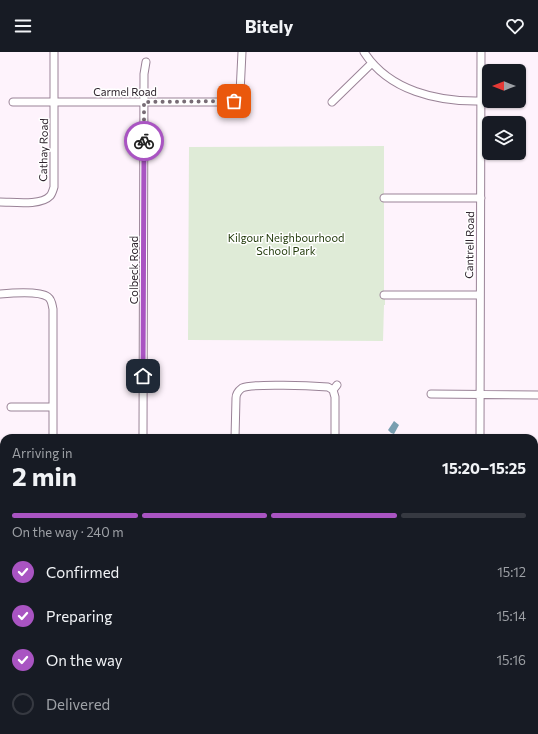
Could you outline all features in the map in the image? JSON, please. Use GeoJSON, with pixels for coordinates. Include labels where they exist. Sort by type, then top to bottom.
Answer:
{"type":"FeatureCollection","features":[{"type":"Feature","properties":{"kind":"street","name":"Cathay Road"},"geometry":{"type":"LineString","coordinates":[[0,202],[38,202],[50,196],[54,187],[54,52]]}},
{"type":"Feature","properties":{"kind":"street","name":"Carmel Road"},"geometry":{"type":"LineString","coordinates":[[13,102],[230,102],[237,99],[241,89],[242,52]]}},
{"type":"Feature","properties":{"kind":"street"},"geometry":{"type":"LineString","coordinates":[[364,52],[372,63],[381,71],[401,84],[423,94],[451,100],[481,101]]}},
{"type":"Feature","properties":{"kind":"street","name":"Cantrell Road"},"geometry":{"type":"LineString","coordinates":[[480,434],[481,52]]}},
{"type":"Feature","properties":{"kind":"street","name":"Colbeck Road"},"geometry":{"type":"LineString","coordinates":[[143,434],[144,102],[146,62]]}},
{"type":"Feature","properties":{"kind":"street"},"geometry":{"type":"LineString","coordinates":[[332,102],[372,63]]}},
{"type":"Feature","properties":{"kind":"street"},"geometry":{"type":"LineString","coordinates":[[384,198],[481,198]]}},
{"type":"Feature","properties":{"kind":"street"},"geometry":{"type":"LineString","coordinates":[[0,294],[40,294],[48,297],[51,301],[53,309],[53,434]]}},
{"type":"Feature","properties":{"kind":"street"},"geometry":{"type":"LineString","coordinates":[[384,295],[480,295]]}},
{"type":"Feature","properties":{"kind":"street"},"geometry":{"type":"LineString","coordinates":[[235,434],[236,394],[240,390],[249,386],[335,387],[335,434]]}},
{"type":"Feature","properties":{"kind":"street"},"geometry":{"type":"LineString","coordinates":[[432,394],[538,395]]}},
{"type":"Feature","properties":{"kind":"street"},"geometry":{"type":"LineString","coordinates":[[11,407],[53,407]]}},
{"type":"Feature","properties":{"kind":"green space","name":"Kilgour Neighbourhood School Park"},"geometry":{"type":"Polygon","coordinates":[[[384,146],[385,305],[383,341],[188,340],[189,147],[384,146]]]}},
{"type":"Feature","properties":{"kind":"water"},"geometry":{"type":"Polygon","coordinates":[[[394,421],[399,425],[394,434],[388,430],[394,421]]]}},
{"type":"Feature","properties":{"kind":"way so far"},"geometry":{"type":"LineString","coordinates":[[144,141],[144,102],[234,101]]}},
{"type":"Feature","properties":{"kind":"route"},"geometry":{"type":"LineString","coordinates":[[143,376],[144,141]]}}]}
